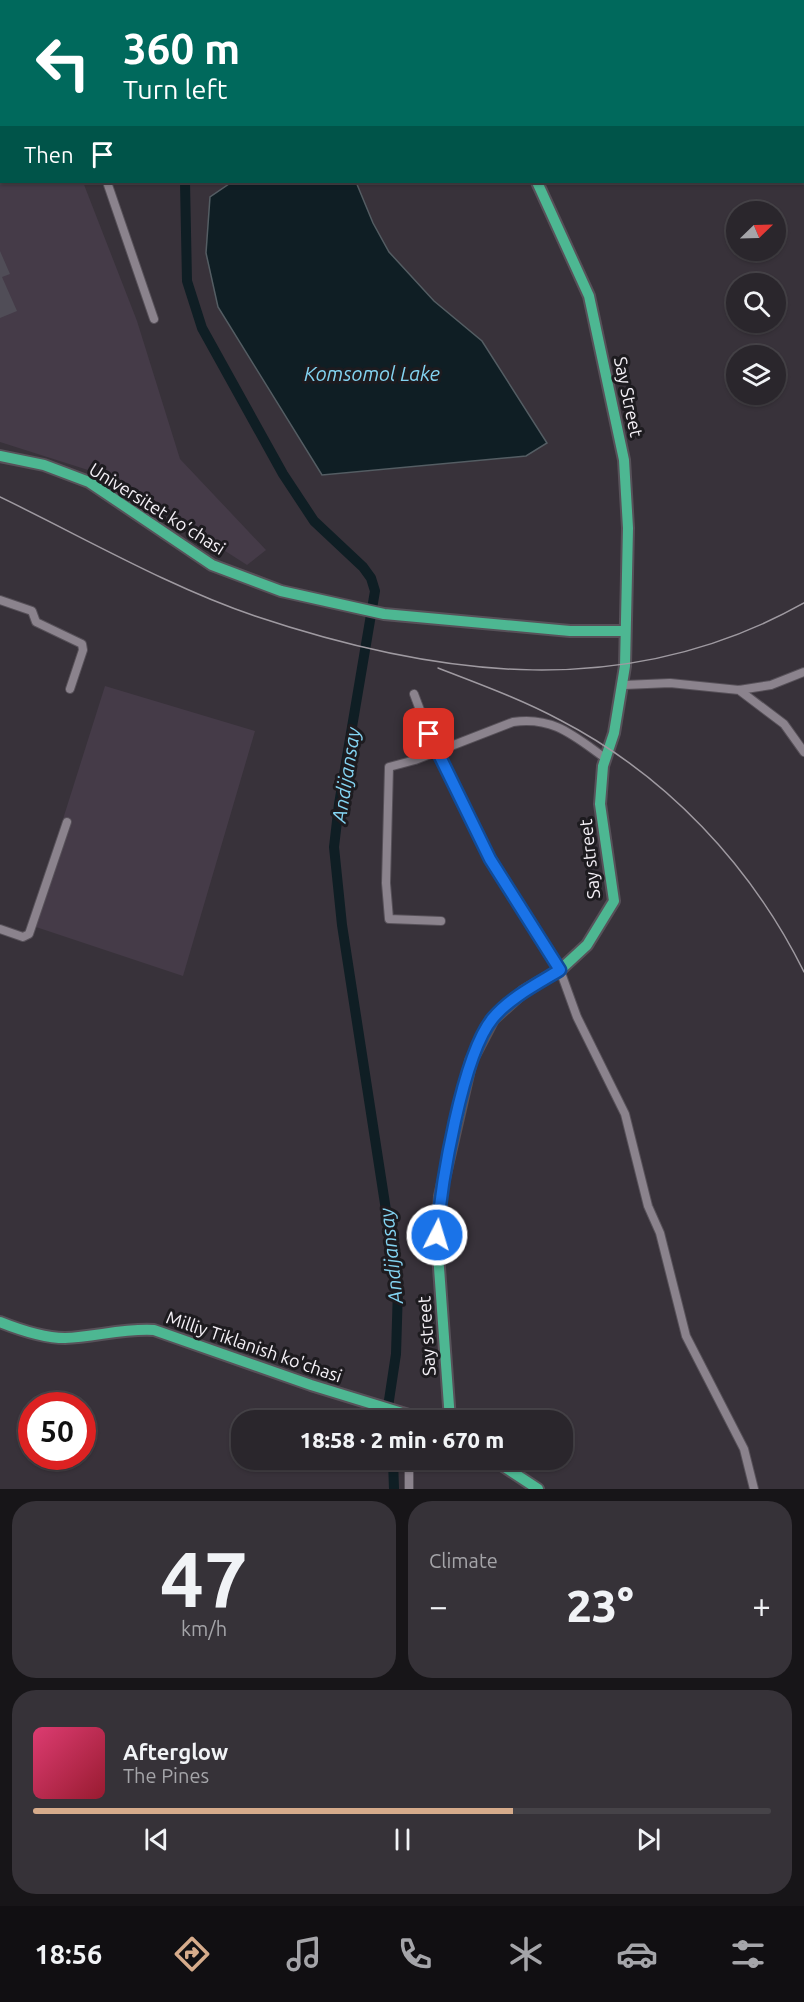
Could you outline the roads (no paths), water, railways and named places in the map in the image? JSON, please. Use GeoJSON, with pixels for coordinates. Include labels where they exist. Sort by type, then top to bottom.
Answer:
{"type":"FeatureCollection","features":[{"type":"Feature","properties":{"kind":"main road","name":"Say Street"},"geometry":{"type":"LineString","coordinates":[[537,183],[589,296],[624,460],[628,528],[625,631]]}},
{"type":"Feature","properties":{"kind":"main road","name":"Universitet kо‘chasi"},"geometry":{"type":"LineString","coordinates":[[0,456],[44,465],[89,482],[212,565],[252,582],[384,614],[570,631],[625,631]]}},
{"type":"Feature","properties":{"kind":"main road","name":"Say street"},"geometry":{"type":"LineString","coordinates":[[449,1410],[437,1240],[440,1196],[471,1061],[493,1019],[524,991],[560,970],[587,945],[614,902],[600,804],[605,758],[614,734],[624,685],[625,631]]}},
{"type":"Feature","properties":{"kind":"main road","name":"Milliy Tiklanish ko'chasi"},"geometry":{"type":"LineString","coordinates":[[0,1322],[46,1336],[64,1338],[133,1328],[154,1330],[390,1410]]}},
{"type":"Feature","properties":{"kind":"main road"},"geometry":{"type":"LineString","coordinates":[[509,1470],[538,1489]]}},
{"type":"Feature","properties":{"kind":"street"},"geometry":{"type":"LineString","coordinates":[[107,183],[154,319]]}},
{"type":"Feature","properties":{"kind":"street"},"geometry":{"type":"LineString","coordinates":[[0,600],[32,612],[36,622],[82,644],[83,650],[70,689]]}},
{"type":"Feature","properties":{"kind":"street"},"geometry":{"type":"LineString","coordinates":[[624,685],[670,682],[739,690],[771,685],[804,672]]}},
{"type":"Feature","properties":{"kind":"street"},"geometry":{"type":"LineString","coordinates":[[739,690],[784,724],[804,752]]}},
{"type":"Feature","properties":{"kind":"street"},"geometry":{"type":"LineString","coordinates":[[414,694],[437,751],[490,859],[560,970],[577,1017],[625,1114],[648,1206],[660,1233],[686,1336],[744,1449],[754,1489]]}},
{"type":"Feature","properties":{"kind":"street"},"geometry":{"type":"LineString","coordinates":[[441,921],[392,921],[388,915],[386,883],[389,767],[513,722],[543,720],[572,734],[605,758]]}},
{"type":"Feature","properties":{"kind":"street"},"geometry":{"type":"LineString","coordinates":[[0,929],[23,937],[29,934],[67,822]]}},
{"type":"Feature","properties":{"kind":"street"},"geometry":{"type":"LineString","coordinates":[[409,1470],[409,1489]]}},
{"type":"Feature","properties":{"kind":"water","name":"Komsomol Lake"},"geometry":{"type":"Polygon","coordinates":[[[231,183],[356,183],[373,223],[389,252],[434,301],[482,341],[547,443],[526,456],[322,475],[218,307],[206,253],[210,197],[231,183]]]}},
{"type":"Feature","properties":{"kind":"waterway","name":"Andijansay"},"geometry":{"type":"LineString","coordinates":[[185,183],[187,281],[202,328],[283,474],[314,521],[363,567],[371,578],[375,591],[339,804],[334,847],[342,925],[398,1288],[396,1354],[388,1410]]}},
{"type":"Feature","properties":{"kind":"waterway","name":"Andijansay"},"geometry":{"type":"LineString","coordinates":[[393,1470],[394,1489]]}},
{"type":"Feature","properties":{"kind":"railway"},"geometry":{"type":"LineString","coordinates":[[0,497],[158,576],[255,616],[324,637],[394,654],[463,665],[532,670],[601,667],[670,656],[737,635],[804,603]]}},
{"type":"Feature","properties":{"kind":"railway"},"geometry":{"type":"LineString","coordinates":[[438,668],[560,720],[599,742],[670,796],[702,826],[758,895],[783,933],[804,972]]}}]}
